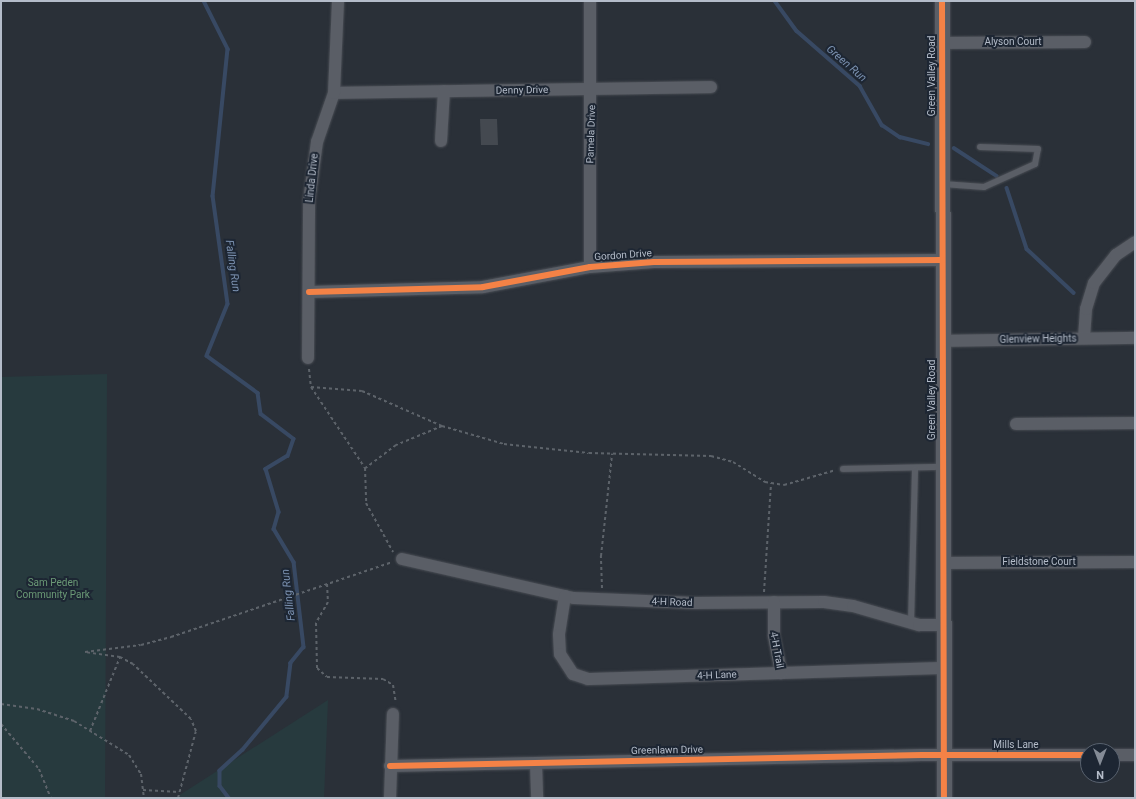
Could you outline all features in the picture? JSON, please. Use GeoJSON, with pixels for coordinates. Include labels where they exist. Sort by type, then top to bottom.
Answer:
{"type":"FeatureCollection","features":[{"type":"Feature","properties":{"kind":"street","name":"Linda Drive"},"geometry":{"type":"LineString","coordinates":[[308,358],[308,292],[312,173],[317,142],[334,93],[338,1]]}},
{"type":"Feature","properties":{"kind":"street","name":"Pamela Drive"},"geometry":{"type":"LineString","coordinates":[[590,1],[593,89],[590,268]]}},
{"type":"Feature","properties":{"kind":"street","name":"Green Valley Road"},"geometry":{"type":"LineString","coordinates":[[942,1],[944,798]]}},
{"type":"Feature","properties":{"kind":"street","name":"Alyson Court"},"geometry":{"type":"LineString","coordinates":[[941,43],[1085,42]]}},
{"type":"Feature","properties":{"kind":"street","name":"Denny Drive"},"geometry":{"type":"LineString","coordinates":[[334,93],[711,87]]}},
{"type":"Feature","properties":{"kind":"street"},"geometry":{"type":"LineString","coordinates":[[441,141],[444,91]]}},
{"type":"Feature","properties":{"kind":"street"},"geometry":{"type":"LineString","coordinates":[[1084,338],[1086,309],[1094,283],[1107,264],[1135,242]]}},
{"type":"Feature","properties":{"kind":"street","name":"Gordon Drive"},"geometry":{"type":"LineString","coordinates":[[308,292],[483,287],[590,268],[654,262],[942,260]]}},
{"type":"Feature","properties":{"kind":"street","name":"Glenview Heights"},"geometry":{"type":"LineString","coordinates":[[942,341],[1135,338]]}},
{"type":"Feature","properties":{"kind":"street"},"geometry":{"type":"LineString","coordinates":[[1016,424],[1135,423]]}},
{"type":"Feature","properties":{"kind":"street","name":"4-H Road"},"geometry":{"type":"LineString","coordinates":[[402,559],[565,596],[606,601],[774,602],[853,606],[911,623],[943,625]]}},
{"type":"Feature","properties":{"kind":"street","name":"Fieldstone Court"},"geometry":{"type":"LineString","coordinates":[[943,563],[1135,562]]}},
{"type":"Feature","properties":{"kind":"street","name":"4-H Lane"},"geometry":{"type":"LineString","coordinates":[[565,596],[558,635],[560,654],[568,669],[580,677],[606,680],[943,668]]}},
{"type":"Feature","properties":{"kind":"street","name":"4-H Trail"},"geometry":{"type":"LineString","coordinates":[[774,602],[774,636],[781,673]]}},
{"type":"Feature","properties":{"kind":"street"},"geometry":{"type":"LineString","coordinates":[[390,798],[393,714]]}},
{"type":"Feature","properties":{"kind":"street"},"geometry":{"type":"LineString","coordinates":[[1120,755],[1135,754]]}},
{"type":"Feature","properties":{"kind":"street","name":"Mills Lane"},"geometry":{"type":"LineString","coordinates":[[944,755],[1080,755]]}},
{"type":"Feature","properties":{"kind":"street","name":"Greenlawn Drive"},"geometry":{"type":"LineString","coordinates":[[390,766],[944,755]]}},
{"type":"Feature","properties":{"kind":"street"},"geometry":{"type":"LineString","coordinates":[[536,764],[537,798]]}},
{"type":"Feature","properties":{"kind":"lane"},"geometry":{"type":"LineString","coordinates":[[942,184],[984,187],[1036,164],[1038,149],[980,147]]}},
{"type":"Feature","properties":{"kind":"lane"},"geometry":{"type":"LineString","coordinates":[[843,469],[915,469],[942,467]]}},
{"type":"Feature","properties":{"kind":"lane"},"geometry":{"type":"LineString","coordinates":[[911,623],[915,469]]}},
{"type":"Feature","properties":{"kind":"path"},"geometry":{"type":"LineString","coordinates":[[308,358],[311,387],[364,468],[366,503],[387,549],[402,559]]}},
{"type":"Feature","properties":{"kind":"path"},"geometry":{"type":"LineString","coordinates":[[311,387],[362,391],[442,426],[504,444],[612,454],[711,456],[733,462],[754,477],[771,483],[784,485],[843,469]]}},
{"type":"Feature","properties":{"kind":"path"},"geometry":{"type":"LineString","coordinates":[[364,468],[396,445],[442,426]]}},
{"type":"Feature","properties":{"kind":"path"},"geometry":{"type":"LineString","coordinates":[[606,601],[601,584],[602,556],[612,454]]}},
{"type":"Feature","properties":{"kind":"path"},"geometry":{"type":"LineString","coordinates":[[771,483],[764,594],[774,602]]}},
{"type":"Feature","properties":{"kind":"path"},"geometry":{"type":"LineString","coordinates":[[178,798],[196,731],[192,719],[120,657],[86,652],[142,645],[285,599],[402,559]]}},
{"type":"Feature","properties":{"kind":"path"},"geometry":{"type":"LineString","coordinates":[[327,584],[328,602],[316,624],[317,668],[327,677],[388,681],[396,696],[393,714]]}},
{"type":"Feature","properties":{"kind":"path"},"geometry":{"type":"LineString","coordinates":[[90,731],[120,657]]}},
{"type":"Feature","properties":{"kind":"path"},"geometry":{"type":"LineString","coordinates":[[1,704],[37,709],[74,721],[129,755],[141,774],[144,798]]}},
{"type":"Feature","properties":{"kind":"path"},"geometry":{"type":"LineString","coordinates":[[1,724],[39,770],[51,798]]}},
{"type":"Feature","properties":{"kind":"path"},"geometry":{"type":"LineString","coordinates":[[143,790],[179,792]]}},
{"type":"Feature","properties":{"kind":"green space","name":"Sam Peden Community Park"},"geometry":{"type":"Polygon","coordinates":[[[107,374],[105,798],[1,798],[1,377],[107,374]]]}},
{"type":"Feature","properties":{"kind":"green space"},"geometry":{"type":"Polygon","coordinates":[[[328,700],[324,798],[175,798],[328,700]]]}},
{"type":"Feature","properties":{"kind":"building"},"geometry":{"type":"Polygon","coordinates":[[[480,119],[497,119],[498,145],[481,145],[480,119]]]}},
{"type":"Feature","properties":{"kind":"waterway","name":"Falling Run"},"geometry":{"type":"LineString","coordinates":[[204,1],[228,49],[213,196],[228,304],[207,356],[258,393],[261,414],[294,439],[288,456],[266,469],[279,512],[274,529],[294,562],[304,647],[291,663],[287,697],[243,750],[220,771],[220,786],[229,798]]}},
{"type":"Feature","properties":{"kind":"waterway","name":"Green Run"},"geometry":{"type":"LineString","coordinates":[[775,1],[797,31],[860,86],[882,125],[900,137],[928,144]]}},
{"type":"Feature","properties":{"kind":"waterway","name":"Green Run"},"geometry":{"type":"LineString","coordinates":[[954,148],[997,176]]}},
{"type":"Feature","properties":{"kind":"waterway","name":"Green Run"},"geometry":{"type":"LineString","coordinates":[[1007,188],[1027,249],[1074,293]]}},
{"type":"Feature","properties":{"kind":"cycle path"},"geometry":{"type":"LineString","coordinates":[[942,1],[944,798]]}},
{"type":"Feature","properties":{"kind":"cycle path"},"geometry":{"type":"LineString","coordinates":[[309,292],[483,287],[590,267],[654,262],[942,260]]}},
{"type":"Feature","properties":{"kind":"cycle path"},"geometry":{"type":"LineString","coordinates":[[390,766],[922,755],[1080,755]]}}]}
